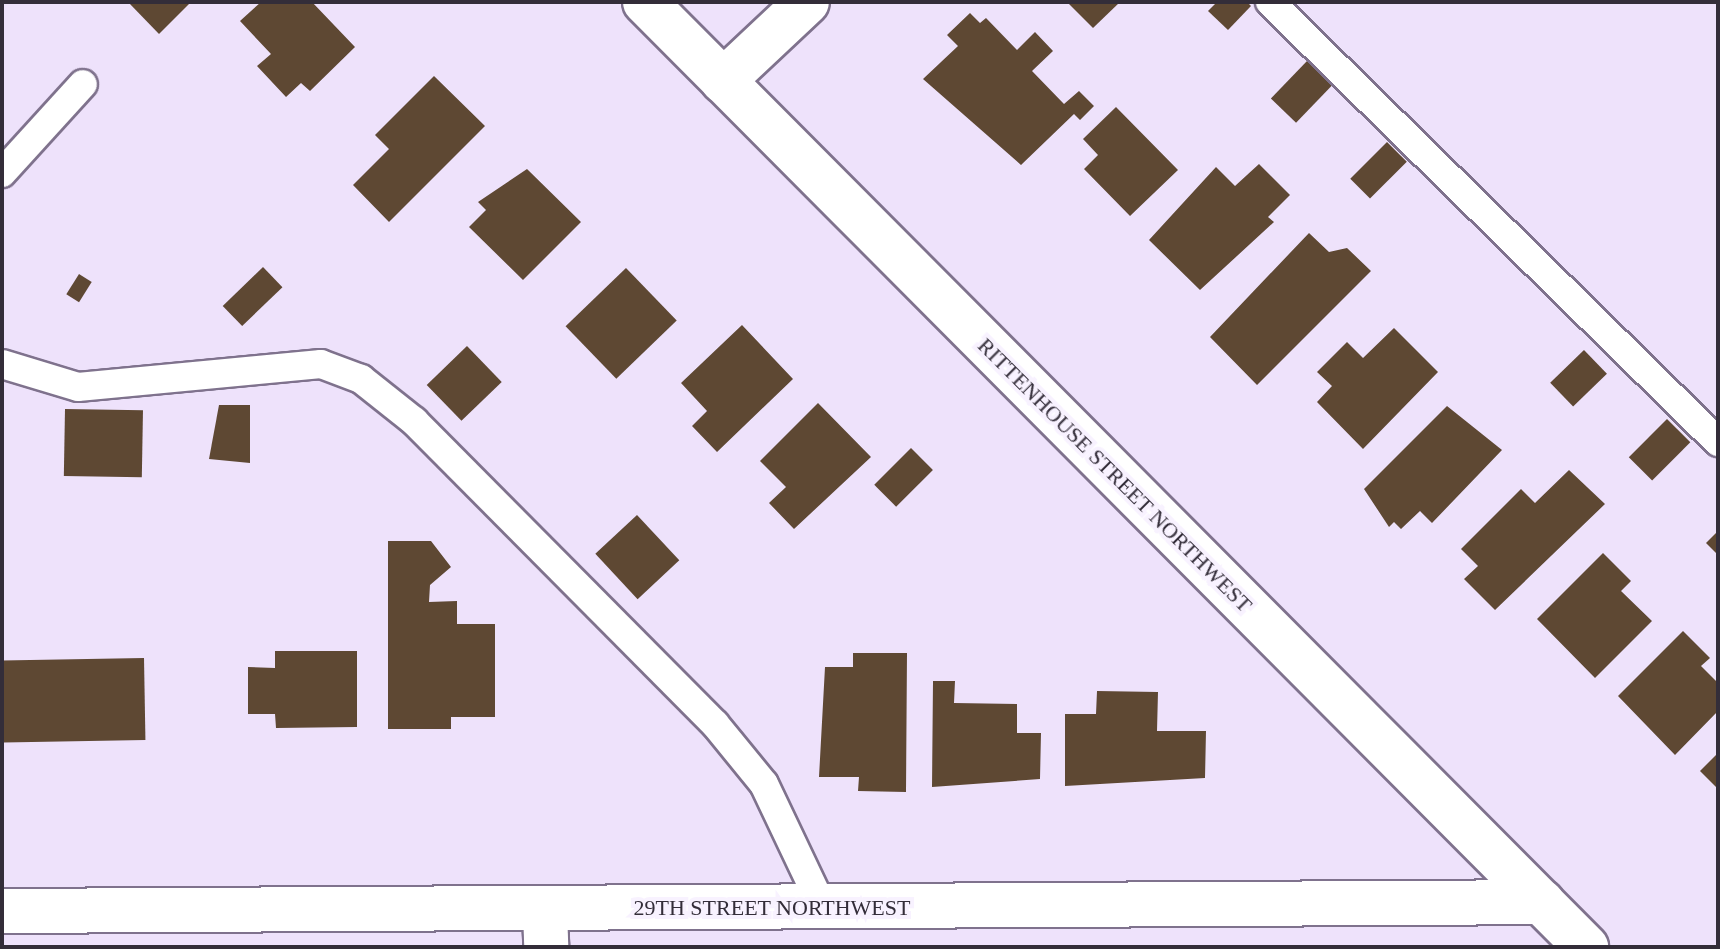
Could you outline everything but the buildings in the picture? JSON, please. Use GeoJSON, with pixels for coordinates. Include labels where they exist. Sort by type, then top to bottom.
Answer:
{"type":"FeatureCollection","features":[{"type":"Feature","properties":{"kind":"street","name":"RITTENHOUSE STREET NORTHWEST"},"geometry":{"type":"LineString","coordinates":[[645,2],[1586,947]]}},
{"type":"Feature","properties":{"kind":"street"},"geometry":{"type":"LineString","coordinates":[[723,81],[807,2]]}},
{"type":"Feature","properties":{"kind":"street","name":"29TH STREET NORTHWEST"},"geometry":{"type":"LineString","coordinates":[[2,911],[546,928],[823,908],[1542,902]]}},
{"type":"Feature","properties":{"kind":"lane"},"geometry":{"type":"LineString","coordinates":[[1270,2],[1718,442]]}},
{"type":"Feature","properties":{"kind":"lane"},"geometry":{"type":"LineString","coordinates":[[2,173],[83,84]]}},
{"type":"Feature","properties":{"kind":"lane"},"geometry":{"type":"LineString","coordinates":[[2,364],[78,387],[321,364],[361,379],[414,421],[715,724],[764,784],[823,908]]}}]}
